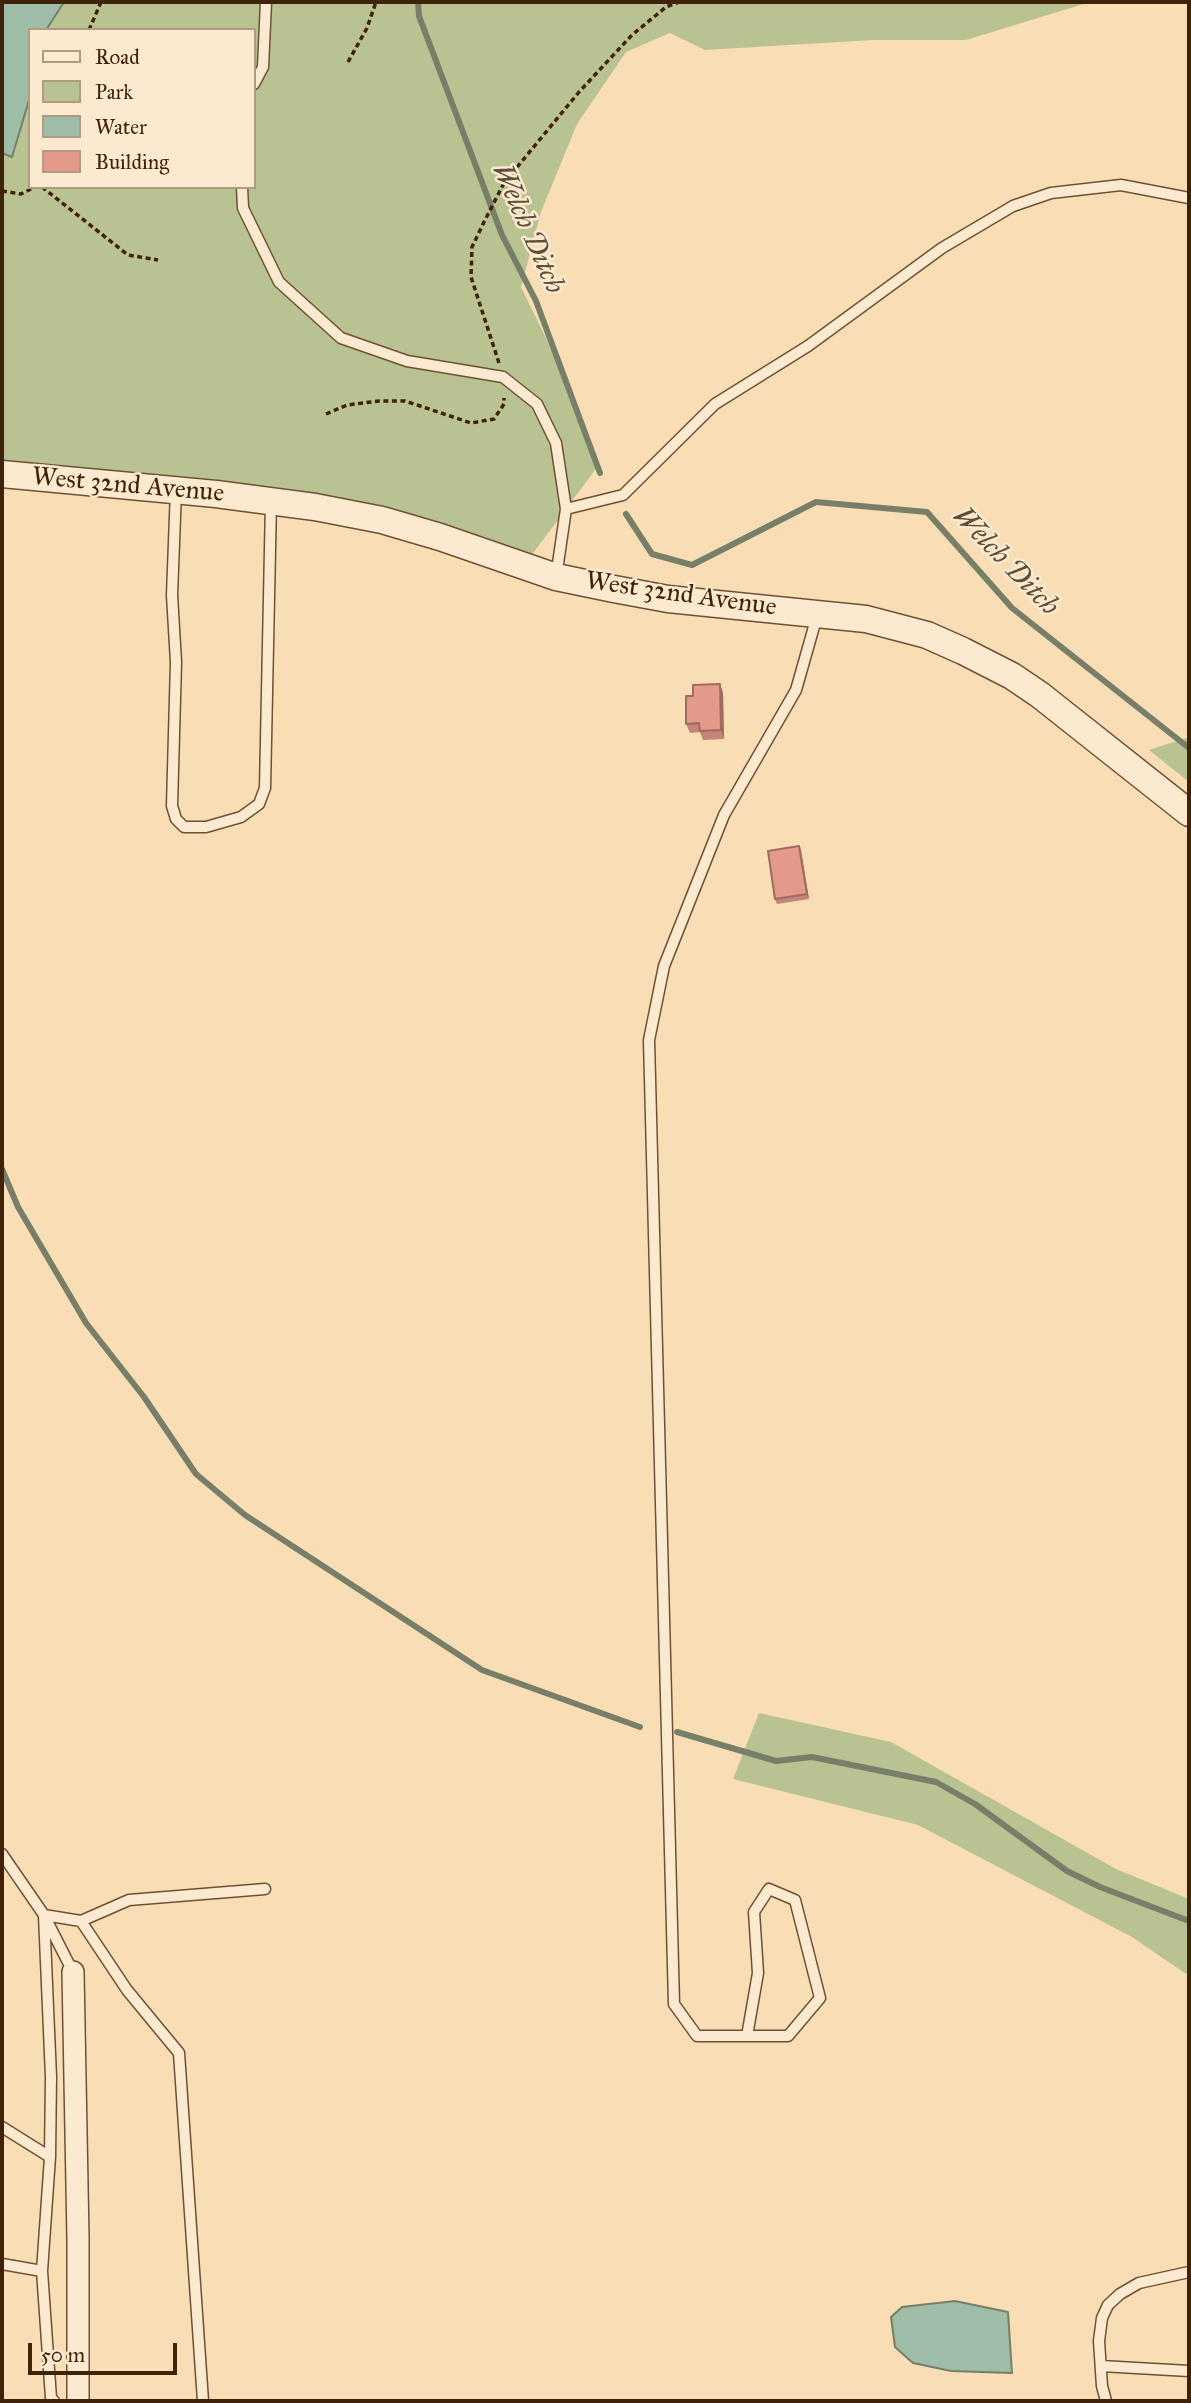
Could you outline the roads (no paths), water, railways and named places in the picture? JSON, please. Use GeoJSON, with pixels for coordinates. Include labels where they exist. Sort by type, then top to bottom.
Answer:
{"type":"FeatureCollection","features":[{"type":"Feature","properties":{"kind":"street","name":"West 32nd Avenue"},"geometry":{"type":"LineString","coordinates":[[2,474],[176,490],[382,520],[556,576],[668,599],[866,619],[927,635],[1012,677],[1040,695],[1189,813]]}},
{"type":"Feature","properties":{"kind":"street"},"geometry":{"type":"LineString","coordinates":[[73,1972],[78,2401]]}},
{"type":"Feature","properties":{"kind":"lane"},"geometry":{"type":"LineString","coordinates":[[256,80],[263,67],[266,2]]}},
{"type":"Feature","properties":{"kind":"lane"},"geometry":{"type":"LineString","coordinates":[[566,509],[623,495],[715,404],[808,346],[942,248],[1013,206],[1051,193],[1121,185],[1189,198]]}},
{"type":"Feature","properties":{"kind":"lane"},"geometry":{"type":"LineString","coordinates":[[242,189],[243,208],[279,282],[341,338],[407,361],[503,377],[537,404],[556,443],[566,509],[556,576]]}},
{"type":"Feature","properties":{"kind":"lane"},"geometry":{"type":"LineString","coordinates":[[176,490],[172,595],[176,662],[172,806],[176,819],[184,827],[206,827],[241,817],[259,804],[265,788],[271,502]]}},
{"type":"Feature","properties":{"kind":"lane"},"geometry":{"type":"LineString","coordinates":[[747,2036],[758,1973],[754,1912],[769,1889],[795,1900],[820,1998],[788,2036],[747,2036],[697,2036],[674,2004],[649,1040],[664,966],[724,816],[796,691],[818,613]]}},
{"type":"Feature","properties":{"kind":"lane"},"geometry":{"type":"LineString","coordinates":[[2,1854],[44,1915],[73,1972]]}},
{"type":"Feature","properties":{"kind":"lane"},"geometry":{"type":"LineString","coordinates":[[44,1915],[81,1921],[129,1900],[265,1889]]}},
{"type":"Feature","properties":{"kind":"lane"},"geometry":{"type":"LineString","coordinates":[[44,1915],[51,2077],[50,2157],[42,2272],[51,2398],[54,2401]]}},
{"type":"Feature","properties":{"kind":"lane"},"geometry":{"type":"LineString","coordinates":[[81,1921],[127,1990],[179,2053],[203,2401]]}},
{"type":"Feature","properties":{"kind":"lane"},"geometry":{"type":"LineString","coordinates":[[2,2127],[50,2157]]}},
{"type":"Feature","properties":{"kind":"lane"},"geometry":{"type":"LineString","coordinates":[[2,2263],[42,2272]]}},
{"type":"Feature","properties":{"kind":"lane"},"geometry":{"type":"LineString","coordinates":[[1106,2401],[1099,2341],[1101,2318],[1108,2305],[1139,2283],[1189,2272]]}},
{"type":"Feature","properties":{"kind":"lane"},"geometry":{"type":"LineString","coordinates":[[1101,2366],[1189,2371]]}},
{"type":"Feature","properties":{"kind":"water"},"geometry":{"type":"Polygon","coordinates":[[[2,2],[64,2],[47,28],[28,28],[28,104],[12,157],[2,153],[2,2]]]}},
{"type":"Feature","properties":{"kind":"water"},"geometry":{"type":"Polygon","coordinates":[[[955,2301],[1008,2312],[1012,2373],[951,2371],[913,2363],[895,2347],[891,2317],[902,2307],[955,2301]]]}},
{"type":"Feature","properties":{"kind":"waterway","name":"Welch Ditch"},"geometry":{"type":"LineString","coordinates":[[418,2],[419,16],[502,235],[536,301],[600,473]]}},
{"type":"Feature","properties":{"kind":"waterway","name":"Welch Ditch"},"geometry":{"type":"LineString","coordinates":[[626,514],[652,554],[692,565],[816,502],[927,512],[1012,608],[1189,748]]}},
{"type":"Feature","properties":{"kind":"waterway"},"geometry":{"type":"LineString","coordinates":[[2,1169],[18,1207],[86,1323],[144,1397],[196,1474],[245,1515],[482,1670],[640,1727]]}},
{"type":"Feature","properties":{"kind":"waterway"},"geometry":{"type":"LineString","coordinates":[[677,1732],[776,1761],[812,1757],[936,1782],[975,1804],[1067,1871],[1100,1887],[1189,1921]]}}]}
